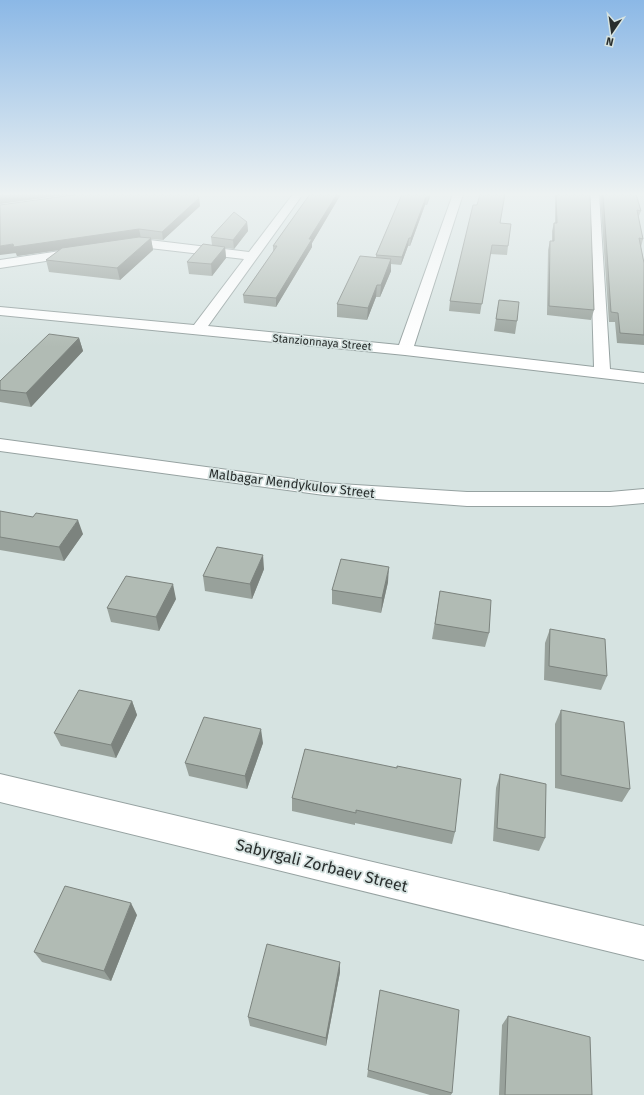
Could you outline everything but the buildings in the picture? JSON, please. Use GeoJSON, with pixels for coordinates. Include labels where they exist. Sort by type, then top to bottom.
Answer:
{"type":"FeatureCollection","features":[{"type":"Feature","properties":{"kind":"street"},"geometry":{"type":"LineString","coordinates":[[109,248],[131,245]]}},
{"type":"Feature","properties":{"kind":"street"},"geometry":{"type":"LineString","coordinates":[[150,245],[252,256]]}},
{"type":"Feature","properties":{"kind":"street"},"geometry":{"type":"LineString","coordinates":[[197,331],[260,245]]}},
{"type":"Feature","properties":{"kind":"street"},"geometry":{"type":"LineString","coordinates":[[405,350],[441,245]]}},
{"type":"Feature","properties":{"kind":"street"},"geometry":{"type":"LineString","coordinates":[[596,245],[602,373]]}},
{"type":"Feature","properties":{"kind":"street"},"geometry":{"type":"LineString","coordinates":[[0,264],[94,250]]}},
{"type":"Feature","properties":{"kind":"street","name":"Stanzionnaya Street"},"geometry":{"type":"LineString","coordinates":[[0,311],[405,350],[644,378]]}},
{"type":"Feature","properties":{"kind":"street","name":"Malbagar Mendykulov Street"},"geometry":{"type":"LineString","coordinates":[[0,445],[324,489],[467,499],[610,499],[644,496]]}},
{"type":"Feature","properties":{"kind":"street","name":"Malbagar Mendykulov Street"},"geometry":{"type":"LineString","coordinates":[[610,499],[644,502]]}},
{"type":"Feature","properties":{"kind":"street","name":"Sabyrgali Zorbaev Street"},"geometry":{"type":"LineString","coordinates":[[0,788],[644,943]]}}]}
